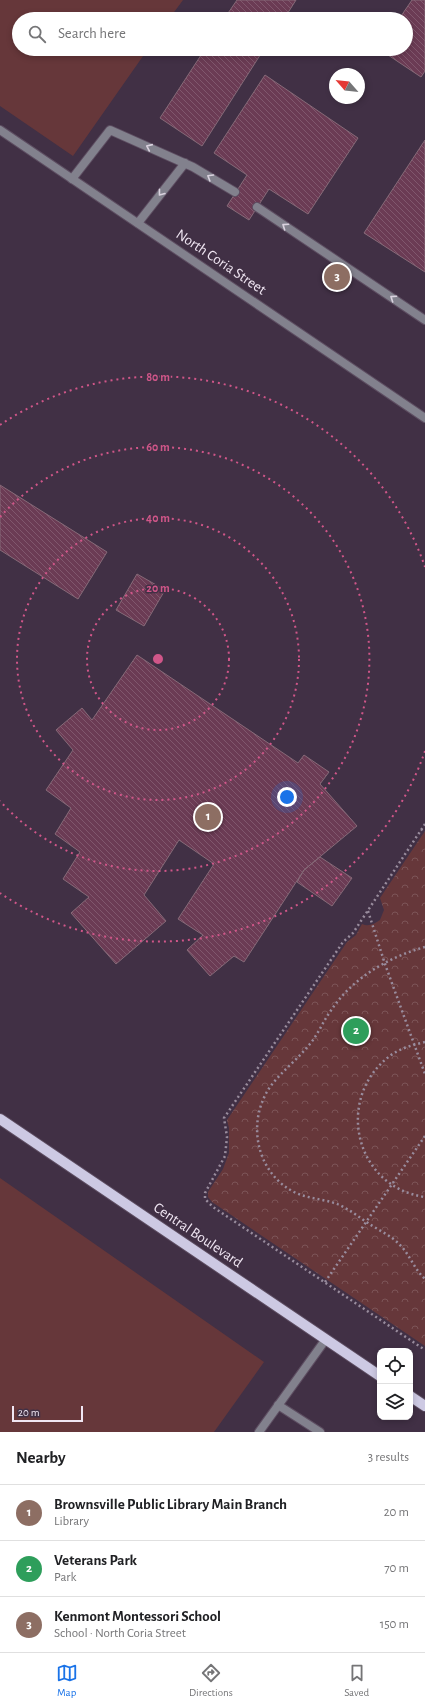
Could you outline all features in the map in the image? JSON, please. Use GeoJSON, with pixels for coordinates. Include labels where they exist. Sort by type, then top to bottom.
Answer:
{"type":"FeatureCollection","features":[{"type":"Feature","properties":{"kind":"main road","name":"Central Boulevard"},"geometry":{"type":"LineString","coordinates":[[0,1119],[377,1374]]}},
{"type":"Feature","properties":{"kind":"main road"},"geometry":{"type":"LineString","coordinates":[[413,1398],[425,1406]]}},
{"type":"Feature","properties":{"kind":"street","name":"North Coria Street"},"geometry":{"type":"LineString","coordinates":[[0,130],[425,418]]}},
{"type":"Feature","properties":{"kind":"street"},"geometry":{"type":"LineString","coordinates":[[72,178],[110,130],[185,163],[235,192]]}},
{"type":"Feature","properties":{"kind":"street"},"geometry":{"type":"LineString","coordinates":[[138,223],[185,163]]}},
{"type":"Feature","properties":{"kind":"street"},"geometry":{"type":"LineString","coordinates":[[257,207],[425,320]]}},
{"type":"Feature","properties":{"kind":"street"},"geometry":{"type":"LineString","coordinates":[[260,1432],[326,1340]]}},
{"type":"Feature","properties":{"kind":"street"},"geometry":{"type":"LineString","coordinates":[[278,1405],[316,1431]]}},
{"type":"Feature","properties":{"kind":"path"},"geometry":{"type":"LineString","coordinates":[[425,824],[353,933],[344,942],[224,1118],[227,1136],[225,1156],[205,1194],[208,1203],[425,1350]]}},
{"type":"Feature","properties":{"kind":"path"},"geometry":{"type":"LineString","coordinates":[[422,829],[425,832]]}},
{"type":"Feature","properties":{"kind":"path"},"geometry":{"type":"LineString","coordinates":[[368,910],[385,964],[425,1074]]}},
{"type":"Feature","properties":{"kind":"path"},"geometry":{"type":"LineString","coordinates":[[425,947],[396,957],[370,972],[354,984],[337,1001],[310,1044],[271,1085],[262,1103],[257,1126],[259,1146],[262,1156],[272,1173],[283,1184],[296,1193],[340,1205],[367,1222],[398,1243],[404,1249],[419,1273],[425,1279]]}},
{"type":"Feature","properties":{"kind":"path"},"geometry":{"type":"LineString","coordinates":[[425,1042],[403,1048],[382,1063],[367,1083],[358,1108],[359,1133],[367,1157],[382,1178],[404,1192],[425,1197]]}},
{"type":"Feature","properties":{"kind":"path"},"geometry":{"type":"LineString","coordinates":[[325,1282],[425,1136]]}},
{"type":"Feature","properties":{"kind":"green space"},"geometry":{"type":"Polygon","coordinates":[[[0,0],[183,0],[174,12],[12,12],[12,56],[143,56],[73,156],[0,106],[0,0]]]}},
{"type":"Feature","properties":{"kind":"green space"},"geometry":{"type":"Polygon","coordinates":[[[425,831],[425,1346],[212,1202],[208,1197],[208,1192],[223,1169],[229,1153],[229,1128],[227,1120],[347,942],[356,935],[362,924],[371,925],[380,920],[384,910],[380,898],[425,831]]]}},
{"type":"Feature","properties":{"kind":"green space"},"geometry":{"type":"Polygon","coordinates":[[[0,1178],[264,1362],[214,1432],[0,1432],[0,1178]]]}},
{"type":"Feature","properties":{"kind":"building"},"geometry":{"type":"Polygon","coordinates":[[[237,0],[296,0],[288,12],[229,12],[237,0]]]}},
{"type":"Feature","properties":{"kind":"building"},"geometry":{"type":"Polygon","coordinates":[[[412,0],[425,0],[425,71],[421,77],[390,56],[413,56],[413,12],[404,12],[412,0]]]}},
{"type":"Feature","properties":{"kind":"building"},"geometry":{"type":"Polygon","coordinates":[[[200,56],[260,56],[202,146],[160,118],[200,56]]]}},
{"type":"Feature","properties":{"kind":"building"},"geometry":{"type":"Polygon","coordinates":[[[265,75],[358,138],[308,214],[269,189],[249,220],[227,206],[247,175],[214,153],[265,75]]]}},
{"type":"Feature","properties":{"kind":"building"},"geometry":{"type":"Polygon","coordinates":[[[425,140],[425,272],[364,233],[425,140]]]}},
{"type":"Feature","properties":{"kind":"building"},"geometry":{"type":"Polygon","coordinates":[[[0,485],[107,552],[78,599],[0,550],[0,485]]]}},
{"type":"Feature","properties":{"kind":"building"},"geometry":{"type":"Polygon","coordinates":[[[137,574],[165,590],[144,626],[116,610],[137,574]]]}},
{"type":"Feature","properties":{"kind":"building"},"geometry":{"type":"Polygon","coordinates":[[[137,655],[298,763],[304,755],[329,772],[320,784],[357,826],[304,870],[244,962],[234,956],[210,976],[187,950],[203,935],[178,919],[214,864],[179,840],[144,895],[166,921],[116,964],[71,913],[89,897],[63,879],[80,852],[55,834],[71,808],[46,790],[73,750],[56,730],[82,708],[92,720],[137,655]]]}},
{"type":"Feature","properties":{"kind":"building"},"geometry":{"type":"Polygon","coordinates":[[[320,857],[352,878],[332,906],[297,882],[304,870],[320,857]]]}},
{"type":"Feature","properties":{"kind":"place","name":"Kenmont Montessori School"},"geometry":{"type":"Point","coordinates":[337,277]}},
{"type":"Feature","properties":{"kind":"place","name":"Brownsville Public Library Main Branch"},"geometry":{"type":"Point","coordinates":[208,817]}},
{"type":"Feature","properties":{"kind":"place","name":"Veterans Park"},"geometry":{"type":"Point","coordinates":[356,1031]}}]}
